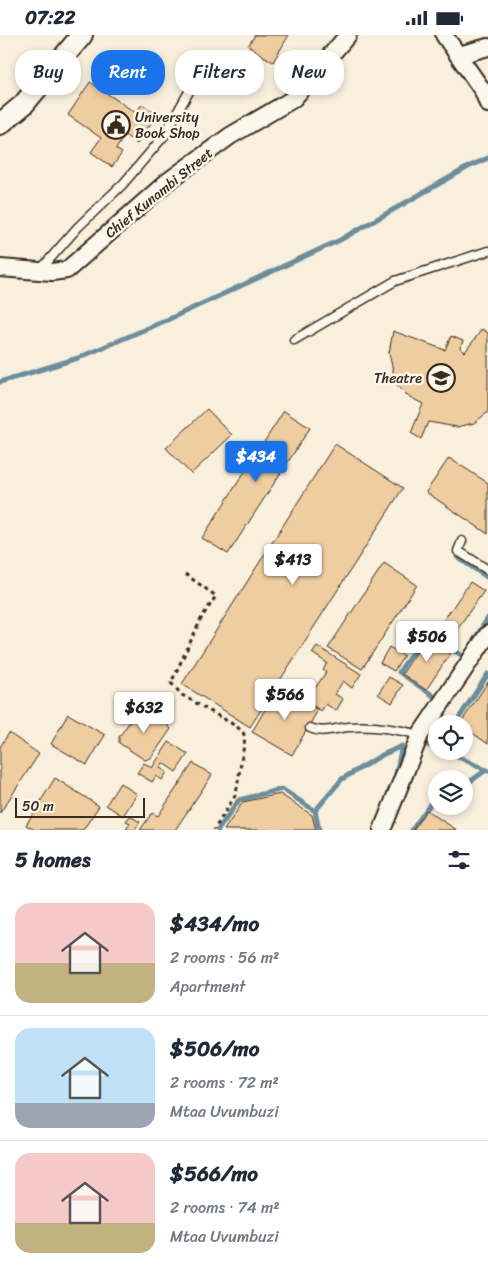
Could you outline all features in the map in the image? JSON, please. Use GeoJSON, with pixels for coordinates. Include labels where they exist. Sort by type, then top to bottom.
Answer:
{"type":"FeatureCollection","features":[{"type":"Feature","properties":{"kind":"street"},"geometry":{"type":"LineString","coordinates":[[0,125],[23,105],[82,35]]}},
{"type":"Feature","properties":{"kind":"street","name":"Chief Kunambi Street"},"geometry":{"type":"LineString","coordinates":[[0,268],[40,271],[67,270],[167,182],[230,136],[292,99],[348,35]]}},
{"type":"Feature","properties":{"kind":"street"},"geometry":{"type":"LineString","coordinates":[[444,35],[483,91],[488,104]]}},
{"type":"Feature","properties":{"kind":"street"},"geometry":{"type":"LineString","coordinates":[[458,55],[488,47]]}},
{"type":"Feature","properties":{"kind":"street"},"geometry":{"type":"LineString","coordinates":[[382,830],[420,735],[488,634]]}},
{"type":"Feature","properties":{"kind":"lane"},"geometry":{"type":"LineString","coordinates":[[40,271],[78,227],[123,184],[164,136],[187,95]]}},
{"type":"Feature","properties":{"kind":"lane"},"geometry":{"type":"LineString","coordinates":[[294,340],[395,281],[488,251]]}},
{"type":"Feature","properties":{"kind":"lane"},"geometry":{"type":"LineString","coordinates":[[462,541],[458,551],[488,570]]}},
{"type":"Feature","properties":{"kind":"lane"},"geometry":{"type":"LineString","coordinates":[[310,728],[318,732],[349,727],[391,728],[420,735]]}},
{"type":"Feature","properties":{"kind":"path"},"geometry":{"type":"LineString","coordinates":[[185,574],[216,596],[202,617],[171,683],[182,695],[236,727],[243,732],[245,737],[236,794],[214,830]]}},
{"type":"Feature","properties":{"kind":"building"},"geometry":{"type":"Polygon","coordinates":[[[255,35],[289,35],[280,50],[274,50],[273,62],[264,56],[264,50],[254,50],[248,46],[255,35]]]}},
{"type":"Feature","properties":{"kind":"building","name":"University Book Shop"},"geometry":{"type":"Polygon","coordinates":[[[90,82],[91,95],[109,95],[136,113],[142,104],[157,114],[137,144],[125,135],[116,149],[122,153],[112,167],[91,152],[101,138],[68,115],[90,82]]]}},
{"type":"Feature","properties":{"kind":"building","name":"Theatre"},"geometry":{"type":"Polygon","coordinates":[[[482,329],[488,333],[488,412],[474,423],[457,427],[428,422],[421,439],[411,433],[423,404],[408,396],[396,384],[389,353],[393,331],[445,350],[451,336],[463,341],[460,348],[465,352],[482,329]]]}},
{"type":"Feature","properties":{"kind":"building"},"geometry":{"type":"Polygon","coordinates":[[[207,409],[232,435],[191,474],[166,448],[207,409]]]}},
{"type":"Feature","properties":{"kind":"building"},"geometry":{"type":"Polygon","coordinates":[[[284,411],[310,428],[228,554],[202,538],[284,411]]]}},
{"type":"Feature","properties":{"kind":"building"},"geometry":{"type":"Polygon","coordinates":[[[335,444],[403,488],[250,727],[182,684],[335,444]]]}},
{"type":"Feature","properties":{"kind":"building"},"geometry":{"type":"Polygon","coordinates":[[[449,458],[488,483],[488,534],[426,492],[449,458]]]}},
{"type":"Feature","properties":{"kind":"building"},"geometry":{"type":"Polygon","coordinates":[[[384,563],[417,585],[362,669],[328,648],[384,563]]]}},
{"type":"Feature","properties":{"kind":"building"},"geometry":{"type":"Polygon","coordinates":[[[470,582],[484,591],[452,636],[439,627],[470,582]]]}},
{"type":"Feature","properties":{"kind":"building"},"geometry":{"type":"Polygon","coordinates":[[[428,635],[452,651],[426,690],[402,674],[428,635]]]}},
{"type":"Feature","properties":{"kind":"building"},"geometry":{"type":"Polygon","coordinates":[[[317,646],[361,674],[352,688],[343,681],[335,694],[343,699],[336,711],[326,704],[321,711],[298,696],[307,681],[316,687],[326,672],[323,670],[327,663],[312,653],[317,646]]]}},
{"type":"Feature","properties":{"kind":"building"},"geometry":{"type":"Polygon","coordinates":[[[389,647],[404,656],[394,671],[380,663],[389,647]]]}},
{"type":"Feature","properties":{"kind":"building"},"geometry":{"type":"Polygon","coordinates":[[[389,677],[403,685],[392,703],[378,694],[389,677]]]}},
{"type":"Feature","properties":{"kind":"building"},"geometry":{"type":"Polygon","coordinates":[[[488,682],[488,744],[473,733],[473,715],[466,715],[488,682]]]}},
{"type":"Feature","properties":{"kind":"building"},"geometry":{"type":"Polygon","coordinates":[[[278,687],[318,710],[292,755],[252,732],[278,687]]]}},
{"type":"Feature","properties":{"kind":"building"},"geometry":{"type":"Polygon","coordinates":[[[140,707],[153,713],[155,711],[171,729],[151,758],[145,760],[119,743],[119,737],[140,707]]]}},
{"type":"Feature","properties":{"kind":"building"},"geometry":{"type":"Polygon","coordinates":[[[68,714],[105,735],[87,765],[51,744],[68,714]]]}},
{"type":"Feature","properties":{"kind":"building"},"geometry":{"type":"Polygon","coordinates":[[[9,733],[39,754],[0,813],[0,747],[9,733]]]}},
{"type":"Feature","properties":{"kind":"building"},"geometry":{"type":"Polygon","coordinates":[[[169,742],[188,754],[176,772],[163,763],[160,768],[167,772],[162,780],[156,776],[152,782],[137,773],[144,763],[152,768],[169,742]]]}},
{"type":"Feature","properties":{"kind":"building"},"geometry":{"type":"Polygon","coordinates":[[[193,763],[212,775],[175,830],[140,830],[152,813],[158,816],[193,763]]]}},
{"type":"Feature","properties":{"kind":"building"},"geometry":{"type":"Polygon","coordinates":[[[55,778],[99,806],[83,830],[35,830],[26,825],[55,778]]]}},
{"type":"Feature","properties":{"kind":"building"},"geometry":{"type":"Polygon","coordinates":[[[120,783],[137,794],[123,816],[106,805],[120,783]]]}},
{"type":"Feature","properties":{"kind":"building"},"geometry":{"type":"Polygon","coordinates":[[[280,794],[312,815],[316,830],[224,830],[243,802],[280,794]]]}},
{"type":"Feature","properties":{"kind":"building"},"geometry":{"type":"Polygon","coordinates":[[[426,810],[428,815],[434,815],[457,830],[413,830],[426,810]]]}},
{"type":"Feature","properties":{"kind":"building"},"geometry":{"type":"Polygon","coordinates":[[[130,816],[140,822],[135,830],[126,830],[130,823],[126,821],[130,816]]]}},
{"type":"Feature","properties":{"kind":"waterway"},"geometry":{"type":"LineString","coordinates":[[0,382],[78,358],[167,320],[340,240],[470,166],[488,158]]}},
{"type":"Feature","properties":{"kind":"waterway"},"geometry":{"type":"LineString","coordinates":[[457,557],[488,578]]}},
{"type":"Feature","properties":{"kind":"waterway"},"geometry":{"type":"LineString","coordinates":[[474,640],[488,618]]}},
{"type":"Feature","properties":{"kind":"waterway"},"geometry":{"type":"LineString","coordinates":[[438,699],[399,672],[427,632],[464,657]]}},
{"type":"Feature","properties":{"kind":"waterway"},"geometry":{"type":"LineString","coordinates":[[461,715],[488,674]]}},
{"type":"Feature","properties":{"kind":"waterway"},"geometry":{"type":"LineString","coordinates":[[424,744],[428,745]]}},
{"type":"Feature","properties":{"kind":"waterway"},"geometry":{"type":"LineString","coordinates":[[315,811],[342,779],[382,755],[402,746],[396,774]]}},
{"type":"Feature","properties":{"kind":"waterway"},"geometry":{"type":"LineString","coordinates":[[465,760],[488,771]]}},
{"type":"Feature","properties":{"kind":"waterway"},"geometry":{"type":"LineString","coordinates":[[473,779],[486,770]]}},
{"type":"Feature","properties":{"kind":"waterway"},"geometry":{"type":"LineString","coordinates":[[218,830],[239,800],[282,789],[315,811],[319,830]]}},
{"type":"Feature","properties":{"kind":"waterway"},"geometry":{"type":"LineString","coordinates":[[412,830],[428,807]]}},
{"type":"Feature","properties":{"kind":"place","name":"University Book Shop"},"geometry":{"type":"Point","coordinates":[116,125]}},
{"type":"Feature","properties":{"kind":"place","name":"Theatre"},"geometry":{"type":"Point","coordinates":[441,378]}}]}
